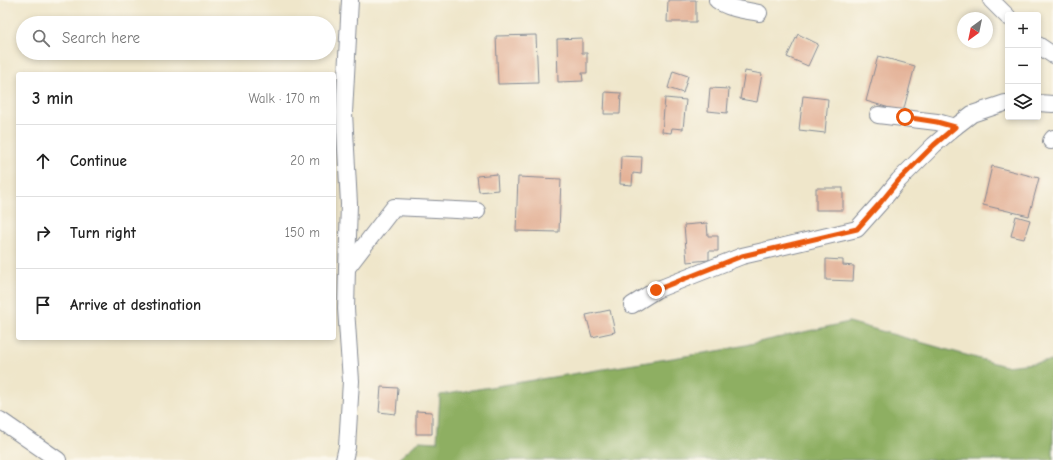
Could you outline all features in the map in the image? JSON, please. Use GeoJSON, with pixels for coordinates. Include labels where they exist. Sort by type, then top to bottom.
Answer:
{"type":"FeatureCollection","features":[{"type":"Feature","properties":{"kind":"street"},"geometry":{"type":"LineString","coordinates":[[344,460],[347,447],[351,381],[346,309],[349,204],[344,113],[350,0]]}},
{"type":"Feature","properties":{"kind":"street"},"geometry":{"type":"LineString","coordinates":[[717,0],[722,4],[737,9],[759,13]]}},
{"type":"Feature","properties":{"kind":"street"},"geometry":{"type":"LineString","coordinates":[[991,0],[1005,14]]}},
{"type":"Feature","properties":{"kind":"street"},"geometry":{"type":"LineString","coordinates":[[1041,47],[1053,55]]}},
{"type":"Feature","properties":{"kind":"street"},"geometry":{"type":"LineString","coordinates":[[632,305],[656,290],[742,256],[857,229],[899,180],[934,145],[955,127],[972,114],[1005,103]]}},
{"type":"Feature","properties":{"kind":"street"},"geometry":{"type":"LineString","coordinates":[[1041,103],[1053,104]]}},
{"type":"Feature","properties":{"kind":"street"},"geometry":{"type":"LineString","coordinates":[[878,115],[937,122],[955,127]]}},
{"type":"Feature","properties":{"kind":"street"},"geometry":{"type":"LineString","coordinates":[[347,268],[394,206],[477,211]]}},
{"type":"Feature","properties":{"kind":"street"},"geometry":{"type":"LineString","coordinates":[[0,420],[58,460]]}},
{"type":"Feature","properties":{"kind":"green space"},"geometry":{"type":"Polygon","coordinates":[[[849,322],[1005,366],[1053,361],[1053,460],[397,460],[419,441],[437,442],[440,395],[723,350],[849,322]]]}},
{"type":"Feature","properties":{"kind":"building"},"geometry":{"type":"Polygon","coordinates":[[[668,0],[696,0],[696,22],[667,22],[668,0]]]}},
{"type":"Feature","properties":{"kind":"building"},"geometry":{"type":"Polygon","coordinates":[[[798,34],[818,44],[808,66],[787,57],[798,34]]]}},
{"type":"Feature","properties":{"kind":"building"},"geometry":{"type":"Polygon","coordinates":[[[536,35],[538,83],[498,84],[496,36],[536,35]]]}},
{"type":"Feature","properties":{"kind":"building"},"geometry":{"type":"Polygon","coordinates":[[[582,38],[582,53],[587,53],[587,73],[582,73],[583,81],[558,82],[557,39],[582,38]]]}},
{"type":"Feature","properties":{"kind":"building"},"geometry":{"type":"Polygon","coordinates":[[[878,56],[915,66],[903,112],[866,101],[878,56]]]}},
{"type":"Feature","properties":{"kind":"building"},"geometry":{"type":"Polygon","coordinates":[[[673,71],[688,76],[683,93],[668,88],[673,71]]]}},
{"type":"Feature","properties":{"kind":"building"},"geometry":{"type":"Polygon","coordinates":[[[745,71],[762,74],[757,102],[740,99],[745,71]]]}},
{"type":"Feature","properties":{"kind":"building"},"geometry":{"type":"Polygon","coordinates":[[[710,88],[729,89],[727,113],[708,111],[710,88]]]}},
{"type":"Feature","properties":{"kind":"building"},"geometry":{"type":"Polygon","coordinates":[[[605,92],[621,93],[620,114],[604,114],[605,92]]]}},
{"type":"Feature","properties":{"kind":"building"},"geometry":{"type":"Polygon","coordinates":[[[803,96],[828,99],[825,133],[799,130],[803,96]]]}},
{"type":"Feature","properties":{"kind":"building"},"geometry":{"type":"Polygon","coordinates":[[[665,98],[686,100],[683,129],[672,128],[671,133],[662,132],[665,98]]]}},
{"type":"Feature","properties":{"kind":"building"},"geometry":{"type":"Polygon","coordinates":[[[621,156],[642,157],[641,174],[633,173],[632,185],[620,184],[621,156]]]}},
{"type":"Feature","properties":{"kind":"building"},"geometry":{"type":"Polygon","coordinates":[[[992,166],[1039,178],[1029,216],[983,205],[992,166]]]}},
{"type":"Feature","properties":{"kind":"building"},"geometry":{"type":"Polygon","coordinates":[[[497,174],[498,190],[479,192],[477,176],[497,174]]]}},
{"type":"Feature","properties":{"kind":"building"},"geometry":{"type":"Polygon","coordinates":[[[518,177],[561,179],[559,232],[516,231],[518,177]]]}},
{"type":"Feature","properties":{"kind":"building"},"geometry":{"type":"Polygon","coordinates":[[[816,188],[843,188],[843,210],[816,210],[816,188]]]}},
{"type":"Feature","properties":{"kind":"building"},"geometry":{"type":"Polygon","coordinates":[[[1016,216],[1030,220],[1024,239],[1011,236],[1016,216]]]}},
{"type":"Feature","properties":{"kind":"building"},"geometry":{"type":"Polygon","coordinates":[[[707,223],[708,236],[718,236],[718,251],[709,251],[709,260],[687,262],[684,225],[707,223]]]}},
{"type":"Feature","properties":{"kind":"building"},"geometry":{"type":"Polygon","coordinates":[[[826,259],[843,260],[843,265],[854,266],[853,281],[826,280],[826,259]]]}},
{"type":"Feature","properties":{"kind":"building"},"geometry":{"type":"Polygon","coordinates":[[[610,310],[615,332],[592,337],[586,315],[610,310]]]}},
{"type":"Feature","properties":{"kind":"building"},"geometry":{"type":"Polygon","coordinates":[[[381,387],[398,388],[396,414],[379,412],[381,387]]]}},
{"type":"Feature","properties":{"kind":"building"},"geometry":{"type":"Polygon","coordinates":[[[416,411],[432,412],[432,434],[416,434],[416,411]]]}},
{"type":"Feature","properties":{"kind":"route"},"geometry":{"type":"LineString","coordinates":[[656,290],[742,256],[857,229],[899,180],[934,145],[955,127],[937,122],[905,117]]}}]}
